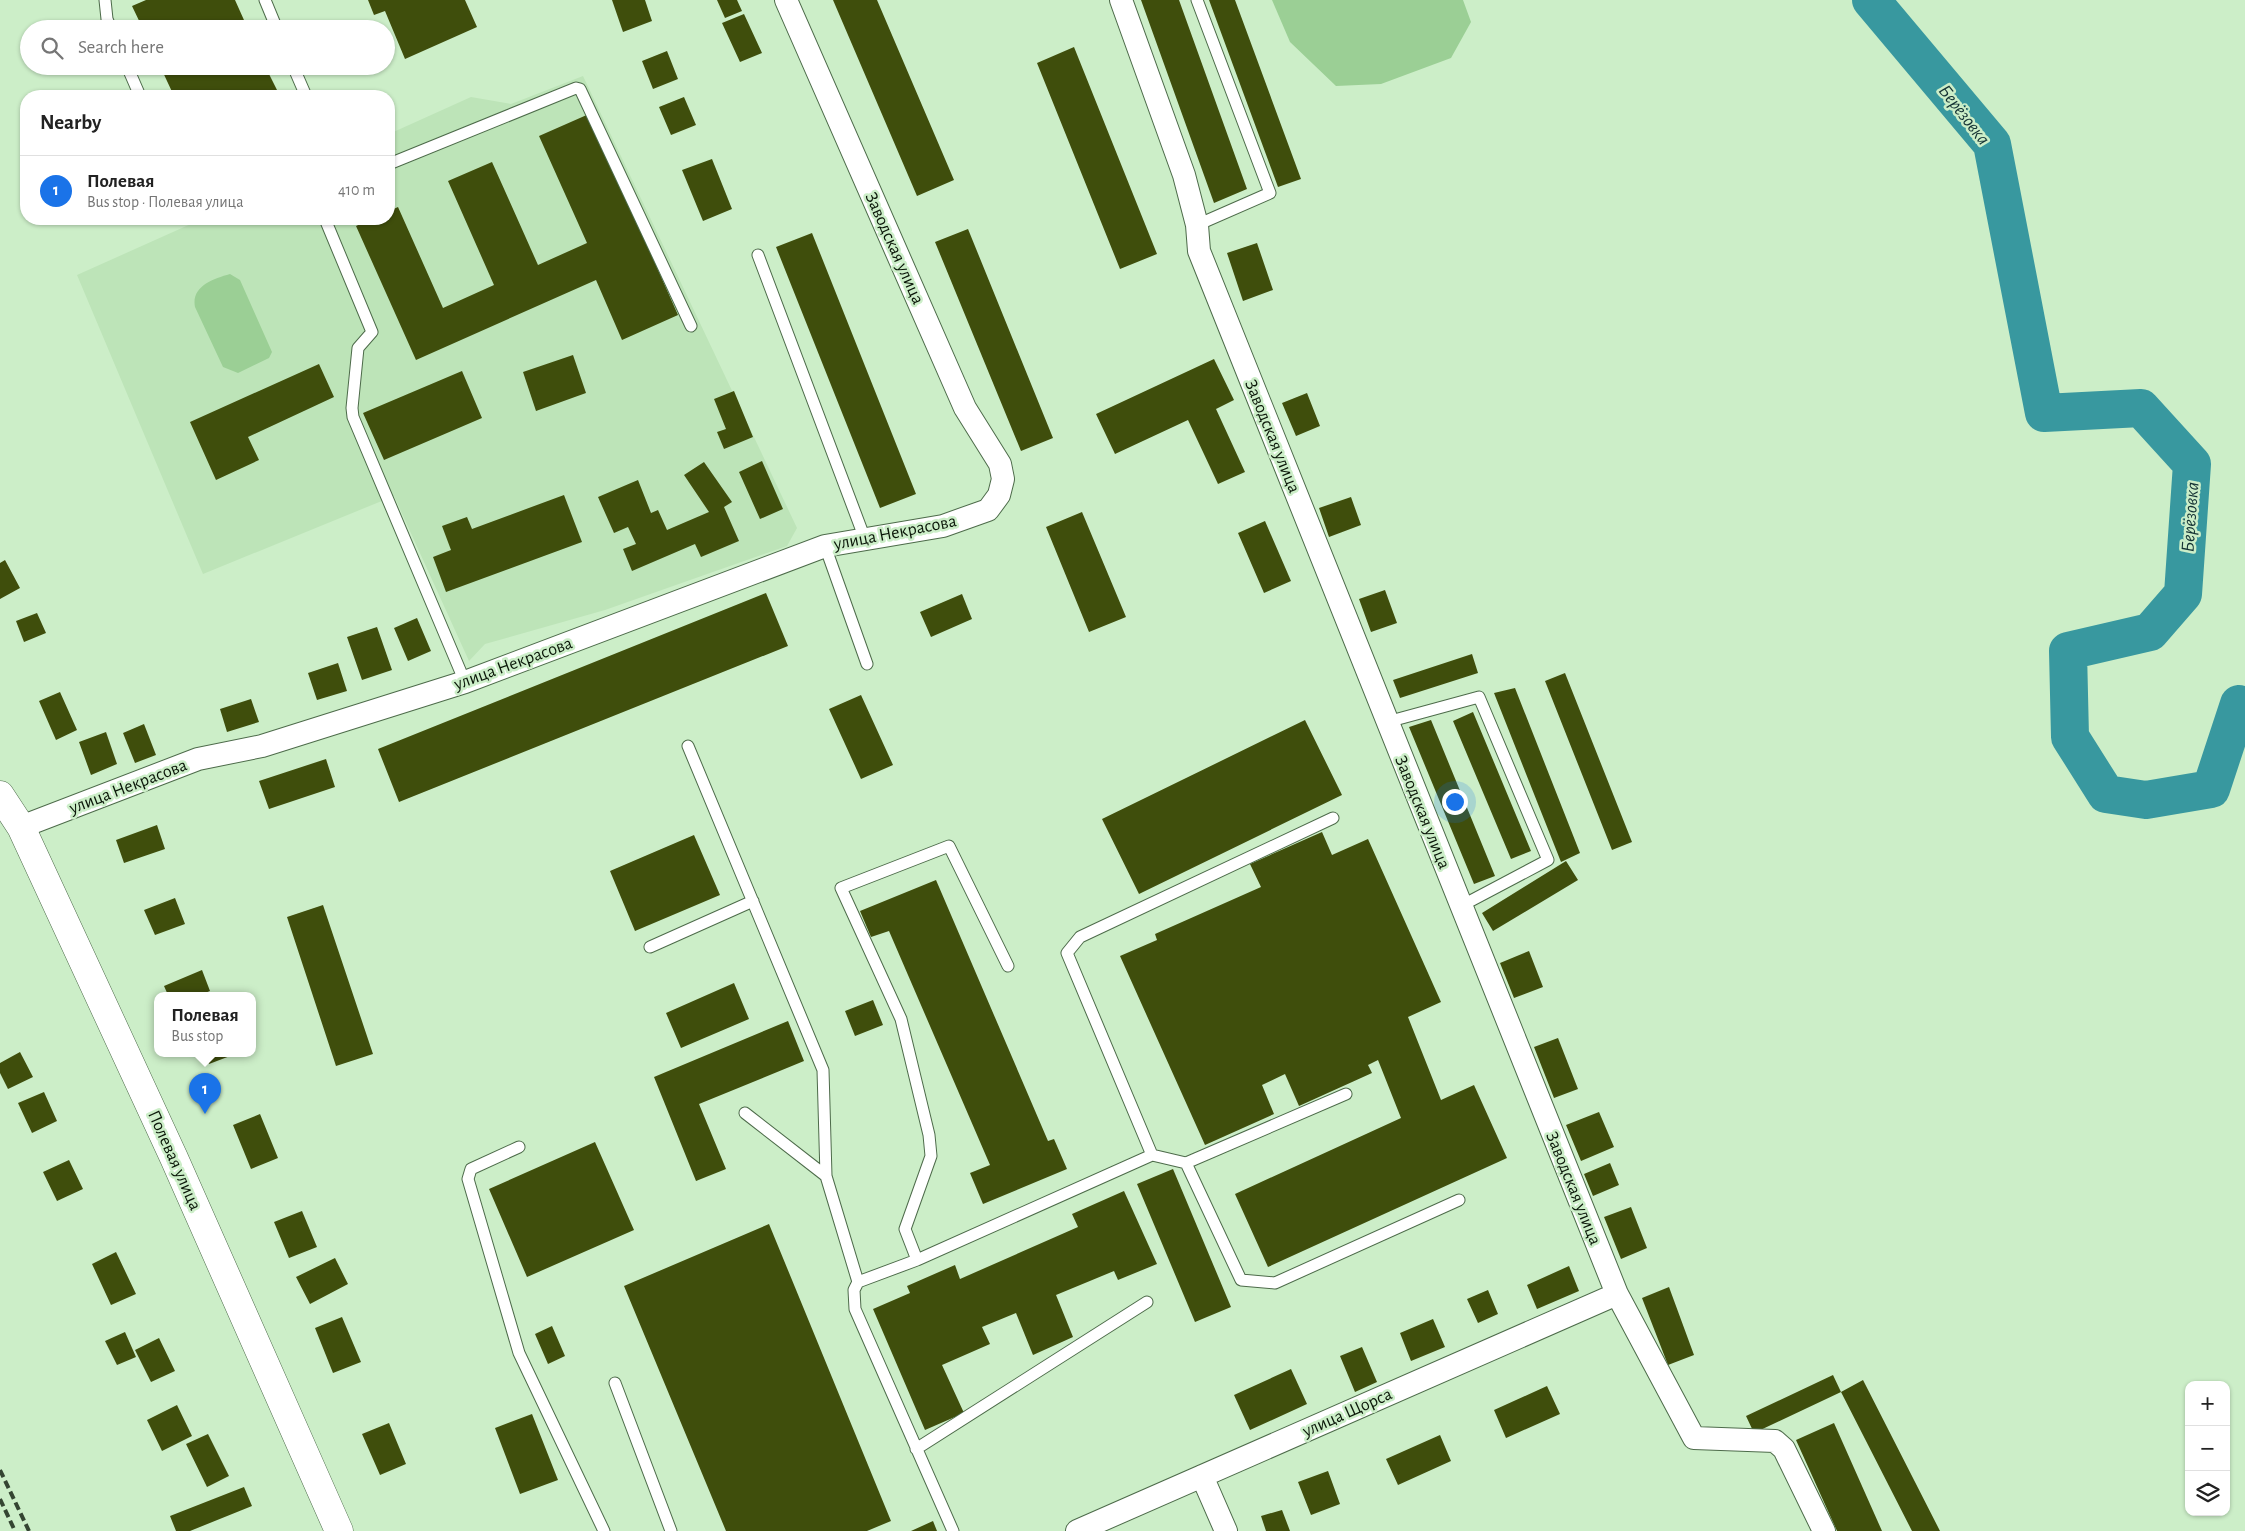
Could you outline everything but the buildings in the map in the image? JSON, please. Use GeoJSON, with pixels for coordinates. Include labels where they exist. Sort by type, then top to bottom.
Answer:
{"type":"FeatureCollection","features":[{"type":"Feature","properties":{"kind":"street","name":"Заводская улица"},"geometry":{"type":"LineString","coordinates":[[786,0],[965,408],[1000,464],[1003,479],[999,495]]}},
{"type":"Feature","properties":{"kind":"street","name":"Заводская улица"},"geometry":{"type":"LineString","coordinates":[[1121,0],[1184,175],[1196,225],[1199,250],[1617,1294],[1694,1438],[1775,1441],[1784,1449],[1824,1531]]}},
{"type":"Feature","properties":{"kind":"street","name":"улица Некрасова"},"geometry":{"type":"LineString","coordinates":[[21,827],[198,759],[262,746],[465,682],[825,546],[950,524],[988,510],[999,495]]}},
{"type":"Feature","properties":{"kind":"street","name":"Полевая улица"},"geometry":{"type":"LineString","coordinates":[[0,795],[21,827],[174,1158],[339,1531]]}},
{"type":"Feature","properties":{"kind":"street","name":"улица Щорса"},"geometry":{"type":"LineString","coordinates":[[1078,1531],[1617,1294]]}},
{"type":"Feature","properties":{"kind":"street"},"geometry":{"type":"LineString","coordinates":[[1202,1476],[1226,1531]]}},
{"type":"Feature","properties":{"kind":"lane"},"geometry":{"type":"LineString","coordinates":[[105,0],[107,20]]}},
{"type":"Feature","properties":{"kind":"lane"},"geometry":{"type":"LineString","coordinates":[[265,0],[273,20]]}},
{"type":"Feature","properties":{"kind":"lane"},"geometry":{"type":"LineString","coordinates":[[1196,225],[1270,192],[1197,0]]}},
{"type":"Feature","properties":{"kind":"lane"},"geometry":{"type":"LineString","coordinates":[[131,75],[137,90]]}},
{"type":"Feature","properties":{"kind":"lane"},"geometry":{"type":"LineString","coordinates":[[297,75],[303,90]]}},
{"type":"Feature","properties":{"kind":"lane"},"geometry":{"type":"LineString","coordinates":[[395,162],[576,88],[580,89],[691,326]]}},
{"type":"Feature","properties":{"kind":"lane"},"geometry":{"type":"LineString","coordinates":[[327,225],[372,332],[358,348],[352,408],[353,417],[465,682]]}},
{"type":"Feature","properties":{"kind":"lane"},"geometry":{"type":"LineString","coordinates":[[758,255],[865,539]]}},
{"type":"Feature","properties":{"kind":"lane"},"geometry":{"type":"LineString","coordinates":[[825,546],[867,664]]}},
{"type":"Feature","properties":{"kind":"lane"},"geometry":{"type":"LineString","coordinates":[[1387,722],[1479,697],[1548,860],[1461,906]]}},
{"type":"Feature","properties":{"kind":"lane"},"geometry":{"type":"LineString","coordinates":[[688,746],[822,1070],[826,1176],[858,1282]]}},
{"type":"Feature","properties":{"kind":"lane"},"geometry":{"type":"LineString","coordinates":[[1152,1155],[1067,953],[1080,937],[1333,818]]}},
{"type":"Feature","properties":{"kind":"lane"},"geometry":{"type":"LineString","coordinates":[[917,1260],[905,1229],[932,1156],[929,1135],[901,1019],[841,888],[949,846],[1008,966]]}},
{"type":"Feature","properties":{"kind":"lane"},"geometry":{"type":"LineString","coordinates":[[650,947],[753,901]]}},
{"type":"Feature","properties":{"kind":"lane"},"geometry":{"type":"LineString","coordinates":[[953,1531],[855,1309],[854,1290],[858,1282],[917,1260],[1152,1155],[1186,1163],[1346,1094]]}},
{"type":"Feature","properties":{"kind":"lane"},"geometry":{"type":"LineString","coordinates":[[745,1113],[826,1176]]}},
{"type":"Feature","properties":{"kind":"lane"},"geometry":{"type":"LineString","coordinates":[[519,1147],[471,1169],[468,1179],[519,1353],[604,1531]]}},
{"type":"Feature","properties":{"kind":"lane"},"geometry":{"type":"LineString","coordinates":[[1186,1163],[1241,1280],[1275,1284],[1459,1200]]}},
{"type":"Feature","properties":{"kind":"lane"},"geometry":{"type":"LineString","coordinates":[[916,1448],[1147,1302]]}},
{"type":"Feature","properties":{"kind":"lane"},"geometry":{"type":"LineString","coordinates":[[615,1383],[671,1531]]}},
{"type":"Feature","properties":{"kind":"shaded area"},"geometry":{"type":"Polygon","coordinates":[[[1272,0],[1463,0],[1471,22],[1451,58],[1381,84],[1336,86],[1290,42],[1272,0]]]}},
{"type":"Feature","properties":{"kind":"shaded area"},"geometry":{"type":"Polygon","coordinates":[[[583,76],[797,528],[787,546],[605,610],[485,644],[469,661],[394,496],[203,574],[77,275],[189,225],[395,225],[395,131],[471,97],[511,104],[583,76]]]}},
{"type":"Feature","properties":{"kind":"shaded area"},"geometry":{"type":"Polygon","coordinates":[[[230,274],[240,280],[272,352],[269,358],[238,373],[223,367],[195,307],[196,294],[204,285],[216,278],[230,274]]]}},
{"type":"Feature","properties":{"kind":"waterway","name":"Берёзовка"},"geometry":{"type":"LineString","coordinates":[[1871,0],[1992,144],[2044,413],[2141,408],[2192,464],[2183,594],[2150,632],[2068,651],[2070,737],[2106,794],[2146,800],[2211,789],[2239,704],[2245,709]]}},
{"type":"Feature","properties":{"kind":"railway"},"geometry":{"type":"LineString","coordinates":[[0,1470],[29,1531]]}},
{"type":"Feature","properties":{"kind":"railway"},"geometry":{"type":"LineString","coordinates":[[0,1499],[15,1531]]}},
{"type":"Feature","properties":{"kind":"place","name":"Полевая"},"geometry":{"type":"Point","coordinates":[205,1114]}}]}
